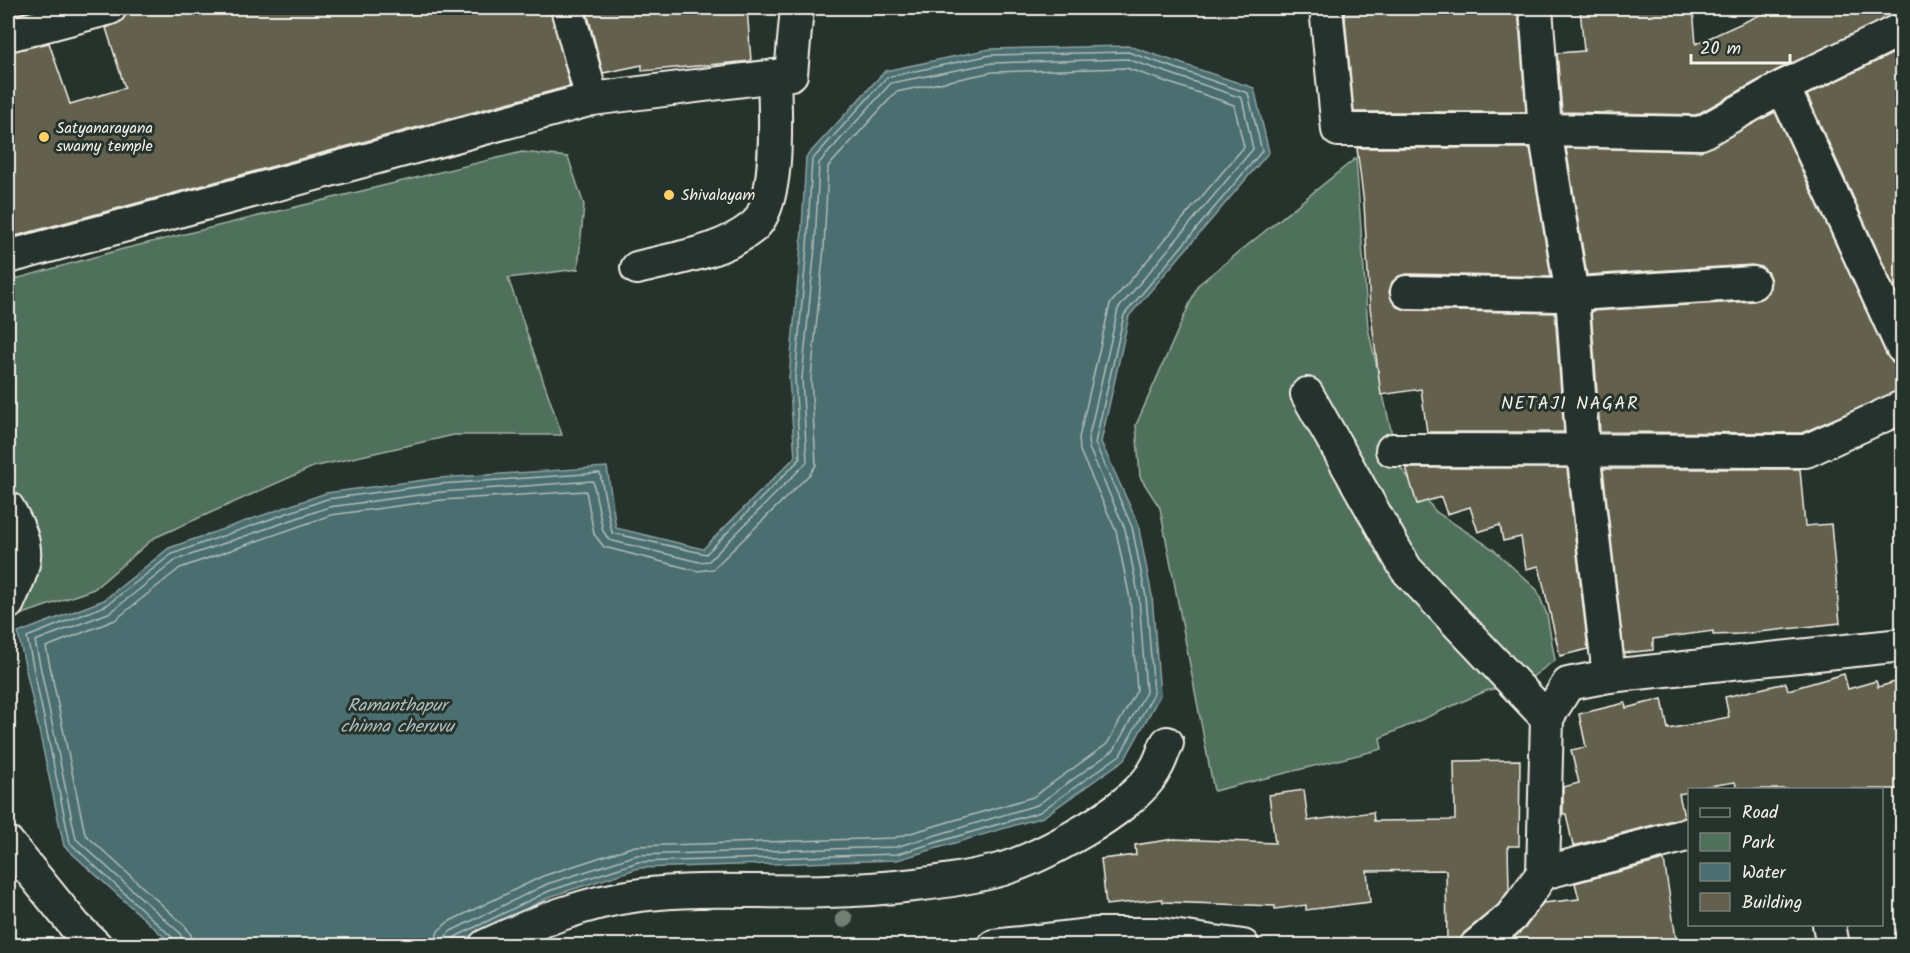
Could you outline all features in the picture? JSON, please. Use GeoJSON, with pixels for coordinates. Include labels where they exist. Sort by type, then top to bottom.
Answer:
{"type":"FeatureCollection","features":[{"type":"Feature","properties":{"kind":"street"},"geometry":{"type":"LineString","coordinates":[[8,35],[110,8]]}},
{"type":"Feature","properties":{"kind":"street"},"geometry":{"type":"LineString","coordinates":[[567,8],[592,99]]}},
{"type":"Feature","properties":{"kind":"street"},"geometry":{"type":"LineString","coordinates":[[8,257],[592,99],[791,74],[797,8]]}},
{"type":"Feature","properties":{"kind":"street"},"geometry":{"type":"LineString","coordinates":[[1326,8],[1338,130],[1701,133],[1784,87],[1902,29]]}},
{"type":"Feature","properties":{"kind":"street"},"geometry":{"type":"LineString","coordinates":[[1536,8],[1545,130],[1572,295],[1583,449],[1610,676]]}},
{"type":"Feature","properties":{"kind":"street"},"geometry":{"type":"LineString","coordinates":[[637,268],[718,247],[755,225],[768,202],[773,170],[776,131],[774,76]]}},
{"type":"Feature","properties":{"kind":"street"},"geometry":{"type":"LineString","coordinates":[[1784,87],[1902,347]]}},
{"type":"Feature","properties":{"kind":"street"},"geometry":{"type":"LineString","coordinates":[[1407,292],[1572,295],[1753,283]]}},
{"type":"Feature","properties":{"kind":"street"},"geometry":{"type":"LineString","coordinates":[[1307,394],[1406,569],[1547,718]]}},
{"type":"Feature","properties":{"kind":"street"},"geometry":{"type":"LineString","coordinates":[[1392,450],[1806,451],[1902,407]]}},
{"type":"Feature","properties":{"kind":"street"},"geometry":{"type":"LineString","coordinates":[[8,508],[23,539],[26,554],[8,603]]}},
{"type":"Feature","properties":{"kind":"street"},"geometry":{"type":"LineString","coordinates":[[1476,945],[1511,917],[1543,873],[1547,718],[1568,684],[1610,676],[1902,645]]}},
{"type":"Feature","properties":{"kind":"street"},"geometry":{"type":"LineString","coordinates":[[486,945],[559,914],[596,902],[642,894],[754,890],[827,891],[929,882],[1002,869],[1048,852],[1104,819],[1156,770],[1167,743]]}},
{"type":"Feature","properties":{"kind":"street"},"geometry":{"type":"LineString","coordinates":[[1543,873],[1688,834]]}},
{"type":"Feature","properties":{"kind":"street"},"geometry":{"type":"LineString","coordinates":[[8,843],[75,926],[96,945]]}},
{"type":"Feature","properties":{"kind":"street"},"geometry":{"type":"LineString","coordinates":[[1828,926],[1833,945]]}},
{"type":"Feature","properties":{"kind":"street"},"geometry":{"type":"LineString","coordinates":[[994,945],[1098,934],[1158,934],[1203,943],[1243,945]]}},
{"type":"Feature","properties":{"kind":"green space"},"geometry":{"type":"Polygon","coordinates":[[[522,152],[568,157],[584,205],[578,269],[508,278],[562,435],[454,435],[313,467],[154,538],[94,589],[20,615],[8,596],[8,281],[123,249],[522,152]]]}},
{"type":"Feature","properties":{"kind":"green space"},"geometry":{"type":"Polygon","coordinates":[[[1356,158],[1368,328],[1399,466],[1436,512],[1493,549],[1537,590],[1547,615],[1555,660],[1528,680],[1486,691],[1380,738],[1382,749],[1214,791],[1160,508],[1140,477],[1136,425],[1198,285],[1356,158]]]}},
{"type":"Feature","properties":{"kind":"water","name":"Ramanthapur chinna cheruvu"},"geometry":{"type":"Polygon","coordinates":[[[1129,46],[1254,88],[1269,152],[1129,316],[1101,442],[1138,524],[1152,596],[1160,695],[1125,759],[1043,817],[897,860],[639,868],[552,896],[452,945],[173,945],[64,846],[18,633],[104,600],[169,548],[326,493],[439,478],[607,467],[616,528],[703,549],[795,457],[789,378],[801,246],[806,157],[885,71],[990,49],[1129,46]]]}},
{"type":"Feature","properties":{"kind":"building"},"geometry":{"type":"Polygon","coordinates":[[[8,8],[38,8],[8,17],[8,8]]]}},
{"type":"Feature","properties":{"kind":"building"},"geometry":{"type":"Polygon","coordinates":[[[127,8],[550,8],[570,86],[8,238],[8,52],[49,43],[70,104],[125,88],[106,28],[122,21],[127,8]]]}},
{"type":"Feature","properties":{"kind":"building"},"geometry":{"type":"Polygon","coordinates":[[[586,8],[747,8],[751,61],[642,71],[642,65],[603,73],[586,8]]]}},
{"type":"Feature","properties":{"kind":"building"},"geometry":{"type":"Polygon","coordinates":[[[1344,8],[1518,8],[1526,112],[1354,112],[1344,8]]]}},
{"type":"Feature","properties":{"kind":"building"},"geometry":{"type":"Polygon","coordinates":[[[1580,8],[1693,8],[1696,44],[1775,8],[1902,8],[1902,11],[1775,71],[1696,115],[1562,112],[1557,53],[1584,51],[1580,8]]]}},
{"type":"Feature","properties":{"kind":"building"},"geometry":{"type":"Polygon","coordinates":[[[1902,49],[1902,305],[1807,95],[1902,49]]]}},
{"type":"Feature","properties":{"kind":"building"},"geometry":{"type":"Polygon","coordinates":[[[1775,112],[1886,354],[1892,362],[1902,365],[1902,389],[1802,433],[1600,432],[1591,311],[1754,301],[1769,292],[1771,281],[1768,273],[1762,267],[1752,265],[1587,275],[1566,148],[1701,151],[1775,112]]]}},
{"type":"Feature","properties":{"kind":"building"},"geometry":{"type":"Polygon","coordinates":[[[1357,148],[1530,148],[1551,277],[1407,274],[1399,276],[1392,282],[1389,292],[1397,307],[1407,310],[1555,313],[1564,432],[1427,432],[1421,389],[1381,395],[1370,307],[1364,204],[1357,148]]]}},
{"type":"Feature","properties":{"kind":"building"},"geometry":{"type":"Polygon","coordinates":[[[1406,468],[1567,468],[1588,649],[1560,656],[1539,566],[1526,569],[1521,537],[1503,541],[1500,525],[1478,532],[1470,507],[1447,514],[1441,497],[1417,504],[1406,468]]]}},
{"type":"Feature","properties":{"kind":"building"},"geometry":{"type":"Polygon","coordinates":[[[1603,469],[1800,469],[1805,526],[1831,524],[1840,623],[1741,634],[1713,635],[1713,631],[1653,639],[1653,650],[1624,653],[1603,469]]]}},
{"type":"Feature","properties":{"kind":"building"},"geometry":{"type":"Polygon","coordinates":[[[1844,674],[1848,689],[1876,681],[1878,687],[1902,680],[1902,789],[1737,788],[1735,782],[1688,788],[1688,792],[1679,794],[1684,817],[1573,846],[1566,814],[1563,814],[1563,787],[1579,783],[1571,750],[1586,747],[1579,714],[1625,703],[1626,708],[1662,699],[1668,729],[1729,717],[1725,697],[1786,683],[1788,690],[1844,674]]]}},
{"type":"Feature","properties":{"kind":"building"},"geometry":{"type":"Polygon","coordinates":[[[1520,760],[1519,846],[1508,846],[1509,890],[1498,905],[1464,933],[1459,945],[1447,945],[1446,870],[1367,871],[1370,902],[1306,910],[1306,905],[1275,909],[1275,906],[1163,902],[1162,899],[1106,905],[1101,859],[1136,855],[1135,845],[1174,839],[1275,843],[1269,795],[1304,790],[1308,821],[1373,812],[1374,821],[1455,820],[1454,761],[1520,760]]]}},
{"type":"Feature","properties":{"kind":"building"},"geometry":{"type":"Polygon","coordinates":[[[1664,860],[1677,945],[1505,945],[1525,928],[1543,903],[1579,899],[1575,883],[1664,860]]]}},
{"type":"Feature","properties":{"kind":"place","name":"Satyanarayana swamy temple"},"geometry":{"type":"Point","coordinates":[44,137]}},
{"type":"Feature","properties":{"kind":"place","name":"Shivalayam"},"geometry":{"type":"Point","coordinates":[669,195]}},
{"type":"Feature","properties":{"kind":"district","name":"NETAJI NAGAR"},"geometry":{"type":"Point","coordinates":[1570,404]}}]}
